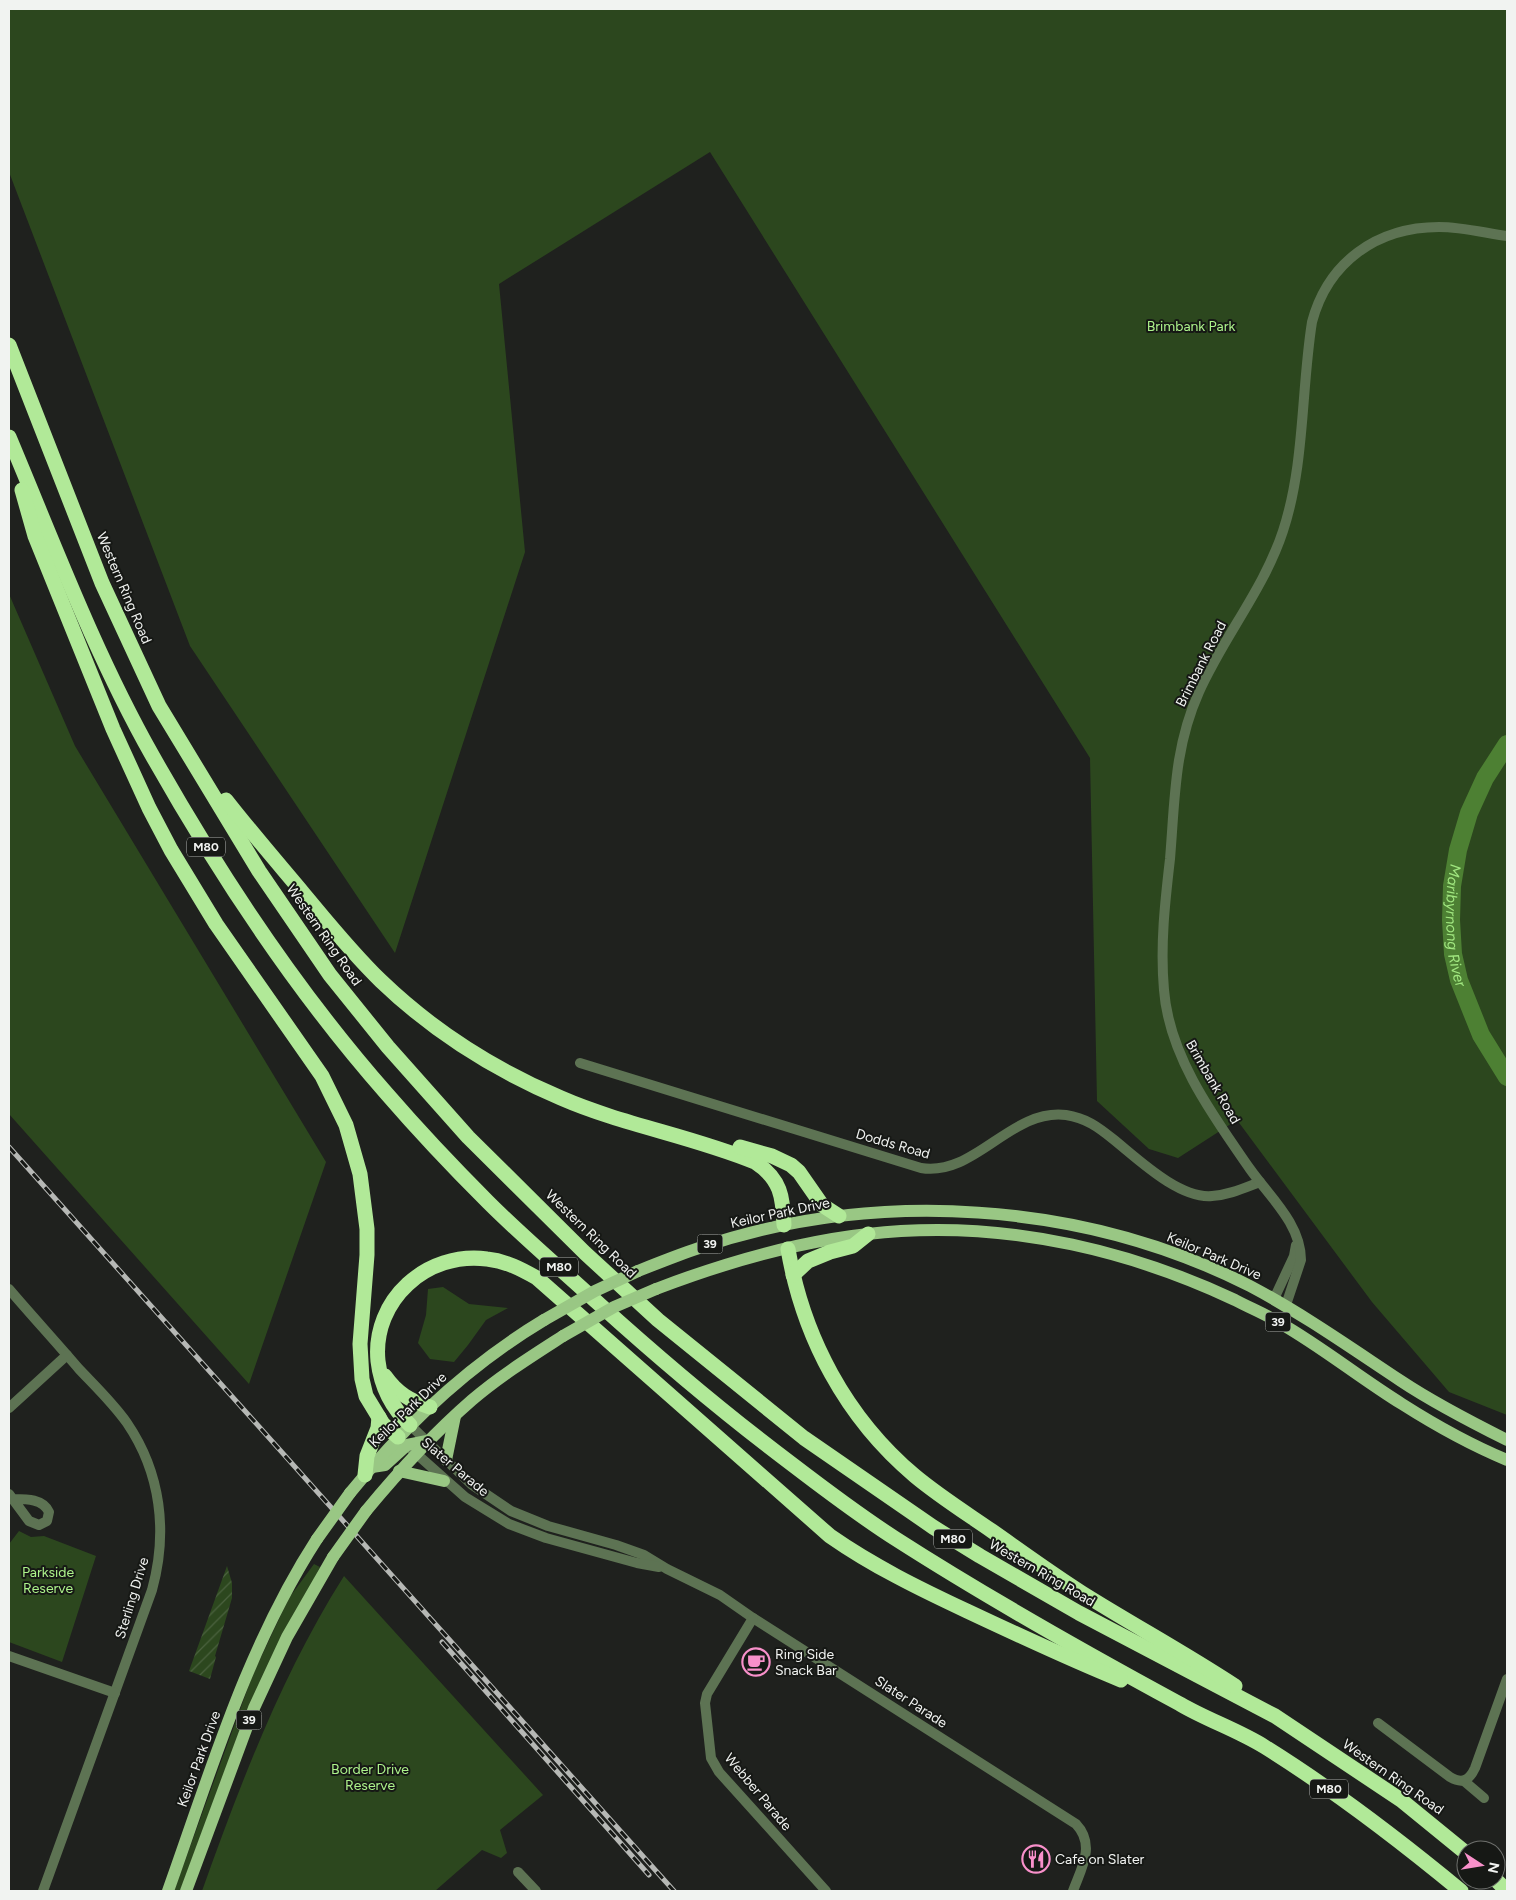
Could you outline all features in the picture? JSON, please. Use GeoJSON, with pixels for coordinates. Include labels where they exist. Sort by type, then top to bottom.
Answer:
{"type":"FeatureCollection","features":[{"type":"Feature","properties":{"kind":"highway","name":"Western Ring Road"},"geometry":{"type":"LineString","coordinates":[[9,345],[102,583],[159,706],[259,871],[330,975],[388,1047],[468,1138],[585,1253],[658,1320],[804,1438],[934,1527],[1078,1613],[1275,1716],[1401,1800],[1456,1845]]}},
{"type":"Feature","properties":{"kind":"highway"},"geometry":{"type":"LineString","coordinates":[[9,438],[35,536],[113,729],[148,808],[216,924],[322,1076],[346,1125],[360,1174],[367,1229],[360,1361],[366,1396],[387,1429],[407,1446]]}},
{"type":"Feature","properties":{"kind":"highway","name":"M80"},"geometry":{"type":"LineString","coordinates":[[9,438],[84,616],[120,693],[150,752],[203,842],[301,985],[358,1059],[425,1136],[490,1204],[628,1330],[740,1426],[839,1501],[896,1539],[1016,1612],[1184,1707],[1258,1743],[1307,1774],[1373,1821],[1460,1891]]}},
{"type":"Feature","properties":{"kind":"highway"},"geometry":{"type":"LineString","coordinates":[[185,748],[238,816],[353,952],[381,982],[421,1015],[465,1047],[523,1080],[584,1107],[743,1157],[765,1168],[781,1191],[784,1226]]}},
{"type":"Feature","properties":{"kind":"highway"},"geometry":{"type":"LineString","coordinates":[[641,1126],[727,1144],[782,1160],[799,1172],[824,1207],[839,1216]]}},
{"type":"Feature","properties":{"kind":"highway"},"geometry":{"type":"LineString","coordinates":[[793,1275],[808,1262],[830,1252],[853,1246],[868,1234]]}},
{"type":"Feature","properties":{"kind":"highway"},"geometry":{"type":"LineString","coordinates":[[788,1249],[793,1275],[806,1318],[830,1373],[867,1427],[902,1464],[940,1495],[1055,1575],[1202,1665],[1275,1716]]}},
{"type":"Feature","properties":{"kind":"highway"},"geometry":{"type":"LineString","coordinates":[[410,1425],[387,1395],[379,1366],[378,1342],[383,1320],[399,1292],[416,1276],[445,1262],[467,1258],[488,1259],[518,1267],[537,1278],[830,1536],[848,1548],[897,1578],[1054,1652],[1184,1707]]}},
{"type":"Feature","properties":{"kind":"highway"},"geometry":{"type":"LineString","coordinates":[[379,1366],[392,1386],[403,1395],[415,1402],[430,1407]]}},
{"type":"Feature","properties":{"kind":"highway"},"geometry":{"type":"LineString","coordinates":[[368,1471],[367,1456],[378,1428],[379,1417]]}},
{"type":"Feature","properties":{"kind":"main road","name":"Keilor Park Drive"},"geometry":{"type":"LineString","coordinates":[[186,1891],[254,1708],[287,1637],[333,1557],[366,1511],[399,1471],[407,1446],[410,1425],[485,1360],[544,1320],[595,1291],[638,1271],[699,1248],[784,1226],[839,1216],[886,1212],[964,1212],[1004,1215],[1052,1222],[1128,1239],[1189,1258],[1286,1305],[1428,1398],[1507,1440]]}},
{"type":"Feature","properties":{"kind":"main road"},"geometry":{"type":"LineString","coordinates":[[784,1226],[788,1249]]}},
{"type":"Feature","properties":{"kind":"main road","name":"Keilor Park Drive"},"geometry":{"type":"LineString","coordinates":[[168,1891],[248,1671],[282,1598],[318,1539],[368,1471],[407,1446],[427,1441],[496,1382],[562,1336],[614,1308],[656,1289],[721,1266],[788,1249],[868,1234],[941,1230],[982,1232],[1085,1247],[1120,1256],[1187,1279],[1278,1322],[1401,1404],[1507,1460]]}},
{"type":"Feature","properties":{"kind":"main road"},"geometry":{"type":"LineString","coordinates":[[1274,1299],[1272,1309],[1278,1322]]}},
{"type":"Feature","properties":{"kind":"main road"},"geometry":{"type":"LineString","coordinates":[[1278,1322],[1286,1305]]}},
{"type":"Feature","properties":{"kind":"main road"},"geometry":{"type":"LineString","coordinates":[[446,1460],[455,1416]]}},
{"type":"Feature","properties":{"kind":"main road"},"geometry":{"type":"LineString","coordinates":[[399,1471],[444,1480]]}},
{"type":"Feature","properties":{"kind":"street","name":"Brimbank Road"},"geometry":{"type":"LineString","coordinates":[[1286,1305],[1301,1260],[1301,1252],[1296,1234],[1189,1072],[1176,1045],[1166,1010],[1162,968],[1164,933],[1174,791],[1182,742],[1200,689],[1263,577],[1283,528],[1296,476],[1312,322],[1318,302],[1328,282],[1343,264],[1361,250],[1381,239],[1404,231],[1429,227],[1447,227],[1507,236]]}},
{"type":"Feature","properties":{"kind":"street","name":"Dodds Road"},"geometry":{"type":"LineString","coordinates":[[580,1063],[921,1168],[942,1168],[963,1161],[1024,1123],[1046,1114],[1056,1114],[1077,1117],[1095,1124],[1169,1182],[1194,1194],[1210,1197],[1219,1196],[1260,1182]]}},
{"type":"Feature","properties":{"kind":"street"},"geometry":{"type":"LineString","coordinates":[[1274,1299],[1294,1256],[1296,1234]]}},
{"type":"Feature","properties":{"kind":"street","name":"Sterling Drive"},"geometry":{"type":"LineString","coordinates":[[9,1289],[118,1411],[135,1436],[152,1474],[159,1506],[161,1537],[155,1578],[43,1891]]}},
{"type":"Feature","properties":{"kind":"street"},"geometry":{"type":"LineString","coordinates":[[9,1408],[67,1355]]}},
{"type":"Feature","properties":{"kind":"street","name":"Slater Parade"},"geometry":{"type":"LineString","coordinates":[[410,1425],[479,1490],[511,1511],[548,1526],[638,1552],[667,1569],[720,1595],[1076,1824],[1082,1830],[1087,1845],[1073,1891]]}},
{"type":"Feature","properties":{"kind":"street","name":"Slater Parade"},"geometry":{"type":"LineString","coordinates":[[407,1446],[444,1480],[487,1511],[527,1532],[637,1563],[667,1569]]}},
{"type":"Feature","properties":{"kind":"street","name":"Webber Parade"},"geometry":{"type":"LineString","coordinates":[[753,1618],[707,1694],[705,1703],[711,1758],[719,1772],[826,1891]]}},
{"type":"Feature","properties":{"kind":"street"},"geometry":{"type":"LineString","coordinates":[[9,1656],[115,1694]]}},
{"type":"Feature","properties":{"kind":"street"},"geometry":{"type":"LineString","coordinates":[[1378,1723],[1450,1777],[1458,1781],[1464,1781],[1472,1775],[1475,1768],[1507,1679]]}},
{"type":"Feature","properties":{"kind":"street"},"geometry":{"type":"LineString","coordinates":[[1464,1781],[1484,1798]]}},
{"type":"Feature","properties":{"kind":"street"},"geometry":{"type":"LineString","coordinates":[[518,1872],[536,1891]]}},
{"type":"Feature","properties":{"kind":"green space","name":"Brimbank Park"},"geometry":{"type":"Polygon","coordinates":[[[9,9],[1507,9],[1507,1415],[1449,1392],[1372,1302],[1237,1120],[1178,1158],[1149,1149],[1097,1101],[1090,758],[710,152],[499,284],[525,552],[395,953],[190,646],[9,172],[9,9]]]}},
{"type":"Feature","properties":{"kind":"green space"},"geometry":{"type":"Polygon","coordinates":[[[9,594],[75,746],[326,1162],[249,1384],[9,1114],[9,594]]]}},
{"type":"Feature","properties":{"kind":"green space"},"geometry":{"type":"Polygon","coordinates":[[[443,1287],[469,1304],[508,1308],[486,1320],[454,1362],[430,1359],[418,1343],[426,1315],[428,1289],[443,1287]]]}},
{"type":"Feature","properties":{"kind":"green space","name":"Parkside Reserve"},"geometry":{"type":"Polygon","coordinates":[[[19,1531],[31,1537],[44,1536],[96,1556],[62,1662],[9,1642],[9,1544],[19,1531]]]}},
{"type":"Feature","properties":{"kind":"green space"},"geometry":{"type":"Polygon","coordinates":[[[314,1564],[320,1567],[247,1711],[180,1891],[174,1891],[253,1674],[289,1598],[314,1564]]]}},
{"type":"Feature","properties":{"kind":"green space"},"geometry":{"type":"Polygon","coordinates":[[[227,1566],[232,1583],[232,1598],[210,1679],[189,1671],[227,1566]]]}},
{"type":"Feature","properties":{"kind":"green space","name":"Border Drive Reserve"},"geometry":{"type":"Polygon","coordinates":[[[344,1576],[543,1795],[500,1830],[507,1853],[501,1858],[482,1850],[435,1891],[202,1891],[264,1729],[301,1651],[344,1576]]]}},
{"type":"Feature","properties":{"kind":"waterway","name":"Maribyrnong River"},"geometry":{"type":"LineString","coordinates":[[1507,744],[1485,778],[1469,813],[1458,850],[1452,886],[1451,920],[1453,954],[1459,980],[1481,1035],[1507,1077]]}},
{"type":"Feature","properties":{"kind":"railway"},"geometry":{"type":"LineString","coordinates":[[9,1147],[674,1891]]}},
{"type":"Feature","properties":{"kind":"railway"},"geometry":{"type":"LineString","coordinates":[[442,1642],[649,1875]]}},
{"type":"Feature","properties":{"kind":"place","name":"Ring Side Snack Bar"},"geometry":{"type":"Point","coordinates":[756,1662]}},
{"type":"Feature","properties":{"kind":"place","name":"Cafe on Slater"},"geometry":{"type":"Point","coordinates":[1036,1859]}}]}
